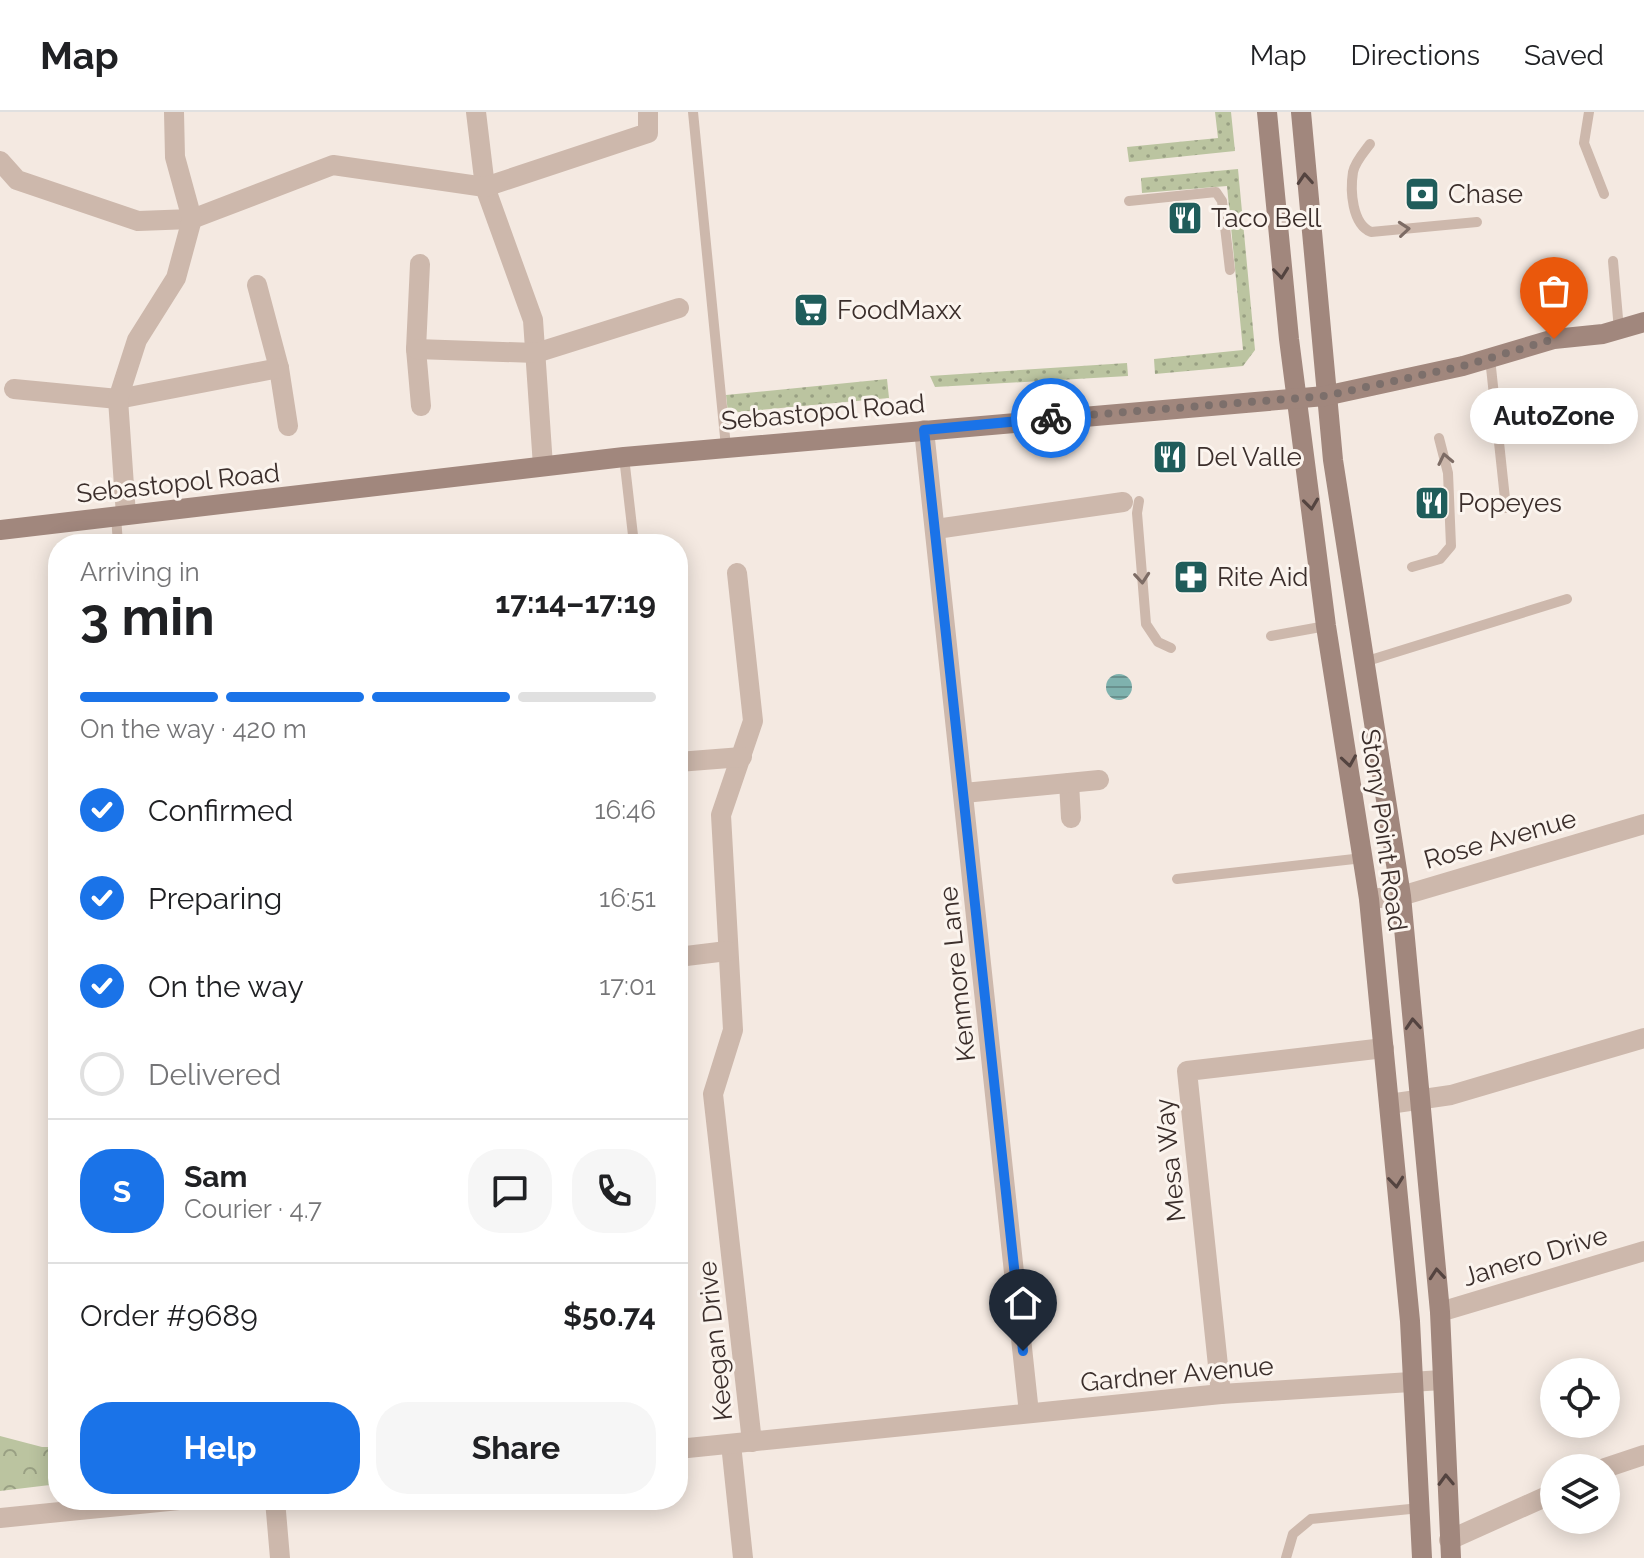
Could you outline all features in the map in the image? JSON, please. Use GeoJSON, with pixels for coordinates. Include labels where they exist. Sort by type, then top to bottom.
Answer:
{"type":"FeatureCollection","features":[{"type":"Feature","properties":{"kind":"main road","name":"Stony Point Road"},"geometry":{"type":"LineString","coordinates":[[1267,112],[1297,399],[1326,626],[1369,899],[1414,1382],[1422,1558]]}},
{"type":"Feature","properties":{"kind":"main road","name":"Stony Point Road"},"geometry":{"type":"LineString","coordinates":[[1301,112],[1325,396],[1362,662],[1401,896],[1440,1312],[1450,1549]]}},
{"type":"Feature","properties":{"kind":"main road","name":"Sebastopol Road"},"geometry":{"type":"LineString","coordinates":[[0,530],[624,457],[1325,396],[1490,358],[1554,339],[1619,330],[1644,322]]}},
{"type":"Feature","properties":{"kind":"main road"},"geometry":{"type":"LineString","coordinates":[[1326,626],[1337,629],[1349,640],[1362,696],[1369,703]]}},
{"type":"Feature","properties":{"kind":"street"},"geometry":{"type":"LineString","coordinates":[[121,515],[118,399],[137,340],[176,278],[192,219],[175,157],[174,112]]}},
{"type":"Feature","properties":{"kind":"street"},"geometry":{"type":"LineString","coordinates":[[476,112],[485,187],[533,320],[543,466]]}},
{"type":"Feature","properties":{"kind":"street"},"geometry":{"type":"LineString","coordinates":[[0,161],[17,180],[138,221],[192,219],[333,165],[485,187],[648,133],[648,112]]}},
{"type":"Feature","properties":{"kind":"street"},"geometry":{"type":"LineString","coordinates":[[420,264],[416,349],[421,406]]}},
{"type":"Feature","properties":{"kind":"street"},"geometry":{"type":"LineString","coordinates":[[257,285],[279,368],[288,426]]}},
{"type":"Feature","properties":{"kind":"street"},"geometry":{"type":"LineString","coordinates":[[416,349],[536,353],[679,308]]}},
{"type":"Feature","properties":{"kind":"street"},"geometry":{"type":"LineString","coordinates":[[14,389],[118,399],[279,368]]}},
{"type":"Feature","properties":{"kind":"street","name":"Kenmore Lane"},"geometry":{"type":"LineString","coordinates":[[924,430],[1029,1413]]}},
{"type":"Feature","properties":{"kind":"street"},"geometry":{"type":"LineString","coordinates":[[936,529],[1131,501]]}},
{"type":"Feature","properties":{"kind":"street","name":"Keegan Drive"},"geometry":{"type":"LineString","coordinates":[[737,573],[753,721],[721,815],[733,1030],[713,1094],[752,1442]]}},
{"type":"Feature","properties":{"kind":"street"},"geometry":{"type":"LineString","coordinates":[[688,761],[742,757]]}},
{"type":"Feature","properties":{"kind":"street"},"geometry":{"type":"LineString","coordinates":[[964,793],[1099,780]]}},
{"type":"Feature","properties":{"kind":"street"},"geometry":{"type":"LineString","coordinates":[[1069,783],[1071,818]]}},
{"type":"Feature","properties":{"kind":"street","name":"Rose Avenue"},"geometry":{"type":"LineString","coordinates":[[1369,899],[1401,896],[1644,824]]}},
{"type":"Feature","properties":{"kind":"street"},"geometry":{"type":"LineString","coordinates":[[688,956],[727,951]]}},
{"type":"Feature","properties":{"kind":"street"},"geometry":{"type":"LineString","coordinates":[[1389,1104],[1420,1101],[1644,1038]]}},
{"type":"Feature","properties":{"kind":"street","name":"Mesa Way"},"geometry":{"type":"LineString","coordinates":[[1221,1394],[1187,1071],[1384,1048]]}},
{"type":"Feature","properties":{"kind":"street","name":"Janero Drive"},"geometry":{"type":"LineString","coordinates":[[1440,1312],[1644,1251]]}},
{"type":"Feature","properties":{"kind":"street","name":"Gardner Avenue"},"geometry":{"type":"LineString","coordinates":[[688,1448],[1221,1394],[1442,1380]]}},
{"type":"Feature","properties":{"kind":"street"},"geometry":{"type":"LineString","coordinates":[[731,1444],[743,1558]]}},
{"type":"Feature","properties":{"kind":"street"},"geometry":{"type":"LineString","coordinates":[[1620,1463],[1644,1455]]}},
{"type":"Feature","properties":{"kind":"street"},"geometry":{"type":"LineString","coordinates":[[1450,1549],[1540,1501]]}},
{"type":"Feature","properties":{"kind":"street"},"geometry":{"type":"LineString","coordinates":[[0,1518],[80,1510]]}},
{"type":"Feature","properties":{"kind":"street"},"geometry":{"type":"LineString","coordinates":[[276,1510],[280,1558]]}},
{"type":"Feature","properties":{"kind":"lane"},"geometry":{"type":"LineString","coordinates":[[693,112],[726,447]]}},
{"type":"Feature","properties":{"kind":"lane"},"geometry":{"type":"LineString","coordinates":[[1589,112],[1584,143],[1604,194]]}},
{"type":"Feature","properties":{"kind":"lane"},"geometry":{"type":"LineString","coordinates":[[1370,144],[1353,176],[1356,218],[1364,229],[1371,232],[1477,222]]}},
{"type":"Feature","properties":{"kind":"lane"},"geometry":{"type":"LineString","coordinates":[[1129,201],[1216,192],[1222,201],[1230,270]]}},
{"type":"Feature","properties":{"kind":"lane"},"geometry":{"type":"LineString","coordinates":[[1613,261],[1619,330]]}},
{"type":"Feature","properties":{"kind":"lane"},"geometry":{"type":"LineString","coordinates":[[1490,358],[1506,508]]}},
{"type":"Feature","properties":{"kind":"lane"},"geometry":{"type":"LineString","coordinates":[[1412,567],[1440,559],[1451,546],[1448,473],[1439,438]]}},
{"type":"Feature","properties":{"kind":"lane"},"geometry":{"type":"LineString","coordinates":[[624,457],[633,534]]}},
{"type":"Feature","properties":{"kind":"lane"},"geometry":{"type":"LineString","coordinates":[[1131,501],[1137,513],[1146,624],[1158,642],[1171,648]]}},
{"type":"Feature","properties":{"kind":"lane"},"geometry":{"type":"LineString","coordinates":[[119,534],[121,515]]}},
{"type":"Feature","properties":{"kind":"lane"},"geometry":{"type":"LineString","coordinates":[[1362,662],[1567,599]]}},
{"type":"Feature","properties":{"kind":"lane"},"geometry":{"type":"LineString","coordinates":[[1271,636],[1326,626]]}},
{"type":"Feature","properties":{"kind":"lane"},"geometry":{"type":"LineString","coordinates":[[1177,879],[1363,858]]}},
{"type":"Feature","properties":{"kind":"lane"},"geometry":{"type":"LineString","coordinates":[[1286,1558],[1293,1534],[1311,1519],[1420,1508]]}},
{"type":"Feature","properties":{"kind":"green space"},"geometry":{"type":"Polygon","coordinates":[[[1215,112],[1231,112],[1235,151],[1129,162],[1127,147],[1218,138],[1215,112]]]}},
{"type":"Feature","properties":{"kind":"green space"},"geometry":{"type":"Polygon","coordinates":[[[1238,169],[1255,350],[1243,366],[1155,374],[1154,359],[1243,350],[1227,186],[1142,193],[1141,178],[1238,169]]]}},
{"type":"Feature","properties":{"kind":"green space"},"geometry":{"type":"Polygon","coordinates":[[[1127,363],[1128,376],[935,387],[930,376],[1127,363]]]}},
{"type":"Feature","properties":{"kind":"green space"},"geometry":{"type":"Polygon","coordinates":[[[887,379],[889,398],[728,413],[726,395],[887,379]]]}},
{"type":"Feature","properties":{"kind":"green space"},"geometry":{"type":"Polygon","coordinates":[[[0,1436],[48,1447],[48,1485],[0,1491],[0,1436]]]}},
{"type":"Feature","properties":{"kind":"water"},"geometry":{"type":"Polygon","coordinates":[[[1119,674],[1128,678],[1132,687],[1128,696],[1119,700],[1110,696],[1106,687],[1110,678],[1119,674]]]}},
{"type":"Feature","properties":{"kind":"way so far"},"geometry":{"type":"LineString","coordinates":[[1051,418],[1325,396],[1463,366],[1554,339]]}},
{"type":"Feature","properties":{"kind":"place","name":"Chase"},"geometry":{"type":"Point","coordinates":[1422,194]}},
{"type":"Feature","properties":{"kind":"place","name":"Taco Bell"},"geometry":{"type":"Point","coordinates":[1185,218]}},
{"type":"Feature","properties":{"kind":"place","name":"FoodMaxx"},"geometry":{"type":"Point","coordinates":[811,310]}},
{"type":"Feature","properties":{"kind":"place","name":"AutoZone"},"geometry":{"type":"Point","coordinates":[1554,339]}},
{"type":"Feature","properties":{"kind":"place","name":"Del Valle"},"geometry":{"type":"Point","coordinates":[1170,457]}},
{"type":"Feature","properties":{"kind":"place","name":"Popeyes"},"geometry":{"type":"Point","coordinates":[1432,503]}},
{"type":"Feature","properties":{"kind":"place","name":"Rite Aid"},"geometry":{"type":"Point","coordinates":[1191,577]}},
{"type":"Feature","properties":{"kind":"route"},"geometry":{"type":"LineString","coordinates":[[1023,1351],[924,430],[1051,418]]}}]}
